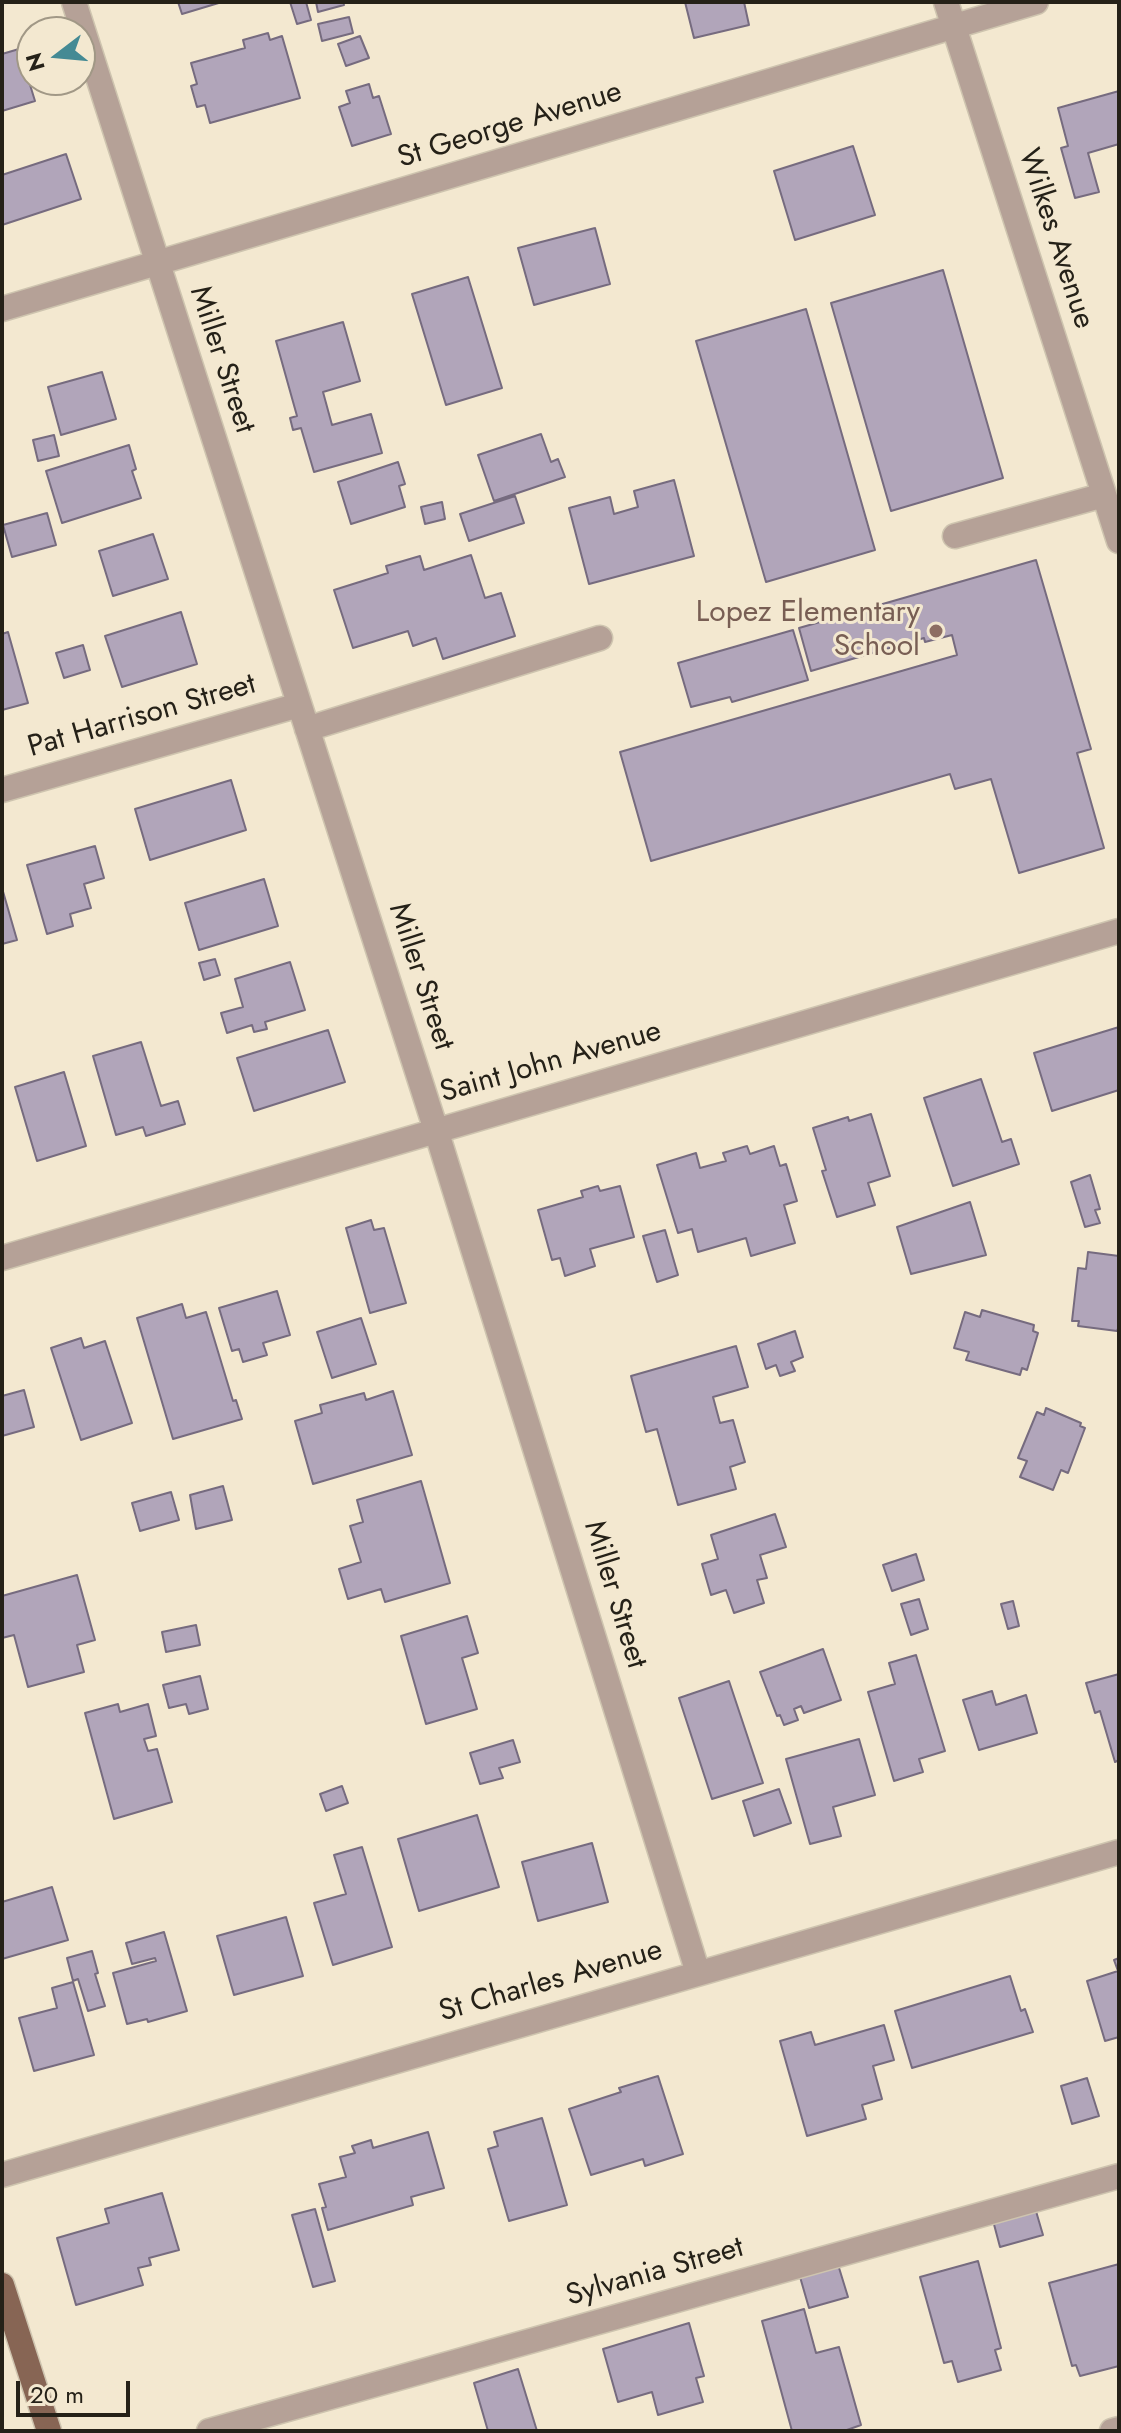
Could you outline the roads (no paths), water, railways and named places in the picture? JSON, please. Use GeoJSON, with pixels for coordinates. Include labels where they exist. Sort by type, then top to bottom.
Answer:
{"type":"FeatureCollection","features":[{"type":"Feature","properties":{"kind":"main road"},"geometry":{"type":"LineString","coordinates":[[2,2285],[49,2431]]}},
{"type":"Feature","properties":{"kind":"street","name":"Miller Street"},"geometry":{"type":"LineString","coordinates":[[74,2],[436,1130],[698,1973]]}},
{"type":"Feature","properties":{"kind":"street","name":"Wilkes Avenue"},"geometry":{"type":"LineString","coordinates":[[946,2],[1119,541]]}},
{"type":"Feature","properties":{"kind":"street","name":"St George Avenue"},"geometry":{"type":"LineString","coordinates":[[2,309],[1036,2]]}},
{"type":"Feature","properties":{"kind":"street"},"geometry":{"type":"LineString","coordinates":[[955,536],[1104,495]]}},
{"type":"Feature","properties":{"kind":"street"},"geometry":{"type":"LineString","coordinates":[[307,729],[600,638]]}},
{"type":"Feature","properties":{"kind":"street","name":"Pat Harrison Street"},"geometry":{"type":"LineString","coordinates":[[2,790],[299,705]]}},
{"type":"Feature","properties":{"kind":"street","name":"Saint John Avenue"},"geometry":{"type":"LineString","coordinates":[[2,1258],[1119,931]]}},
{"type":"Feature","properties":{"kind":"street","name":"St Charles Avenue"},"geometry":{"type":"LineString","coordinates":[[2,2175],[1119,1852]]}},
{"type":"Feature","properties":{"kind":"street","name":"Sylvania Street"},"geometry":{"type":"LineString","coordinates":[[209,2431],[1119,2176]]}},
{"type":"Feature","properties":{"kind":"street"},"geometry":{"type":"LineString","coordinates":[[1112,2431],[1119,2429]]}},
{"type":"Feature","properties":{"kind":"place","name":"Lopez Elementary School"},"geometry":{"type":"Point","coordinates":[936,631]}}]}
